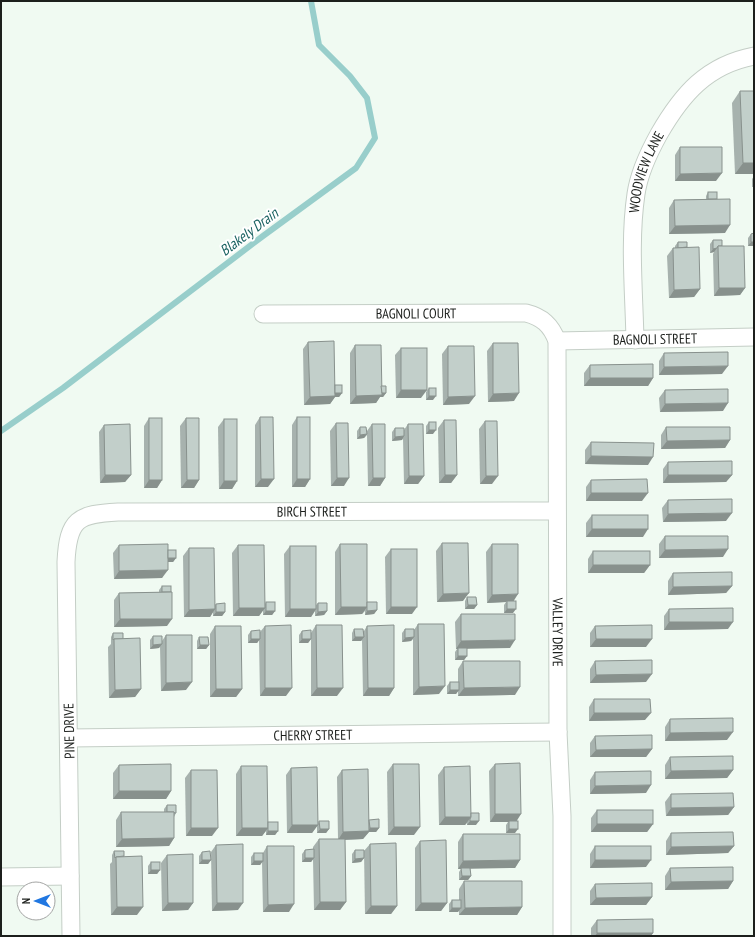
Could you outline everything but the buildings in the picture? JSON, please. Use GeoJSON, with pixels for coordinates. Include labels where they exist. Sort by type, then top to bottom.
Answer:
{"type":"FeatureCollection","features":[{"type":"Feature","properties":{"kind":"street","name":"WOODVIEW LANE"},"geometry":{"type":"LineString","coordinates":[[635,340],[633,223],[636,192],[651,149],[675,107],[698,82],[712,72],[729,63],[754,56]]}},
{"type":"Feature","properties":{"kind":"street","name":"BAGNOLI COURT"},"geometry":{"type":"LineString","coordinates":[[263,314],[526,313],[537,316],[547,323],[554,332],[557,341]]}},
{"type":"Feature","properties":{"kind":"street","name":"BAGNOLI STREET"},"geometry":{"type":"LineString","coordinates":[[557,341],[754,337]]}},
{"type":"Feature","properties":{"kind":"street","name":"VALLEY DRIVE"},"geometry":{"type":"LineString","coordinates":[[557,341],[556,511],[558,732],[562,816],[562,929]]}},
{"type":"Feature","properties":{"kind":"street","name":"BIRCH STREET"},"geometry":{"type":"LineString","coordinates":[[73,527],[80,519],[92,514],[118,512],[556,511]]}},
{"type":"Feature","properties":{"kind":"street","name":"PINE DRIVE"},"geometry":{"type":"LineString","coordinates":[[71,936],[66,562],[67,544],[73,527]]}},
{"type":"Feature","properties":{"kind":"street","name":"CHERRY STREET"},"geometry":{"type":"LineString","coordinates":[[69,738],[558,732]]}},
{"type":"Feature","properties":{"kind":"street"},"geometry":{"type":"LineString","coordinates":[[1,877],[70,876]]}},
{"type":"Feature","properties":{"kind":"waterway","name":"Blakely Drain"},"geometry":{"type":"LineString","coordinates":[[1,431],[63,388],[263,236],[356,168],[375,138],[367,98],[350,76],[319,45],[311,1]]}}]}
